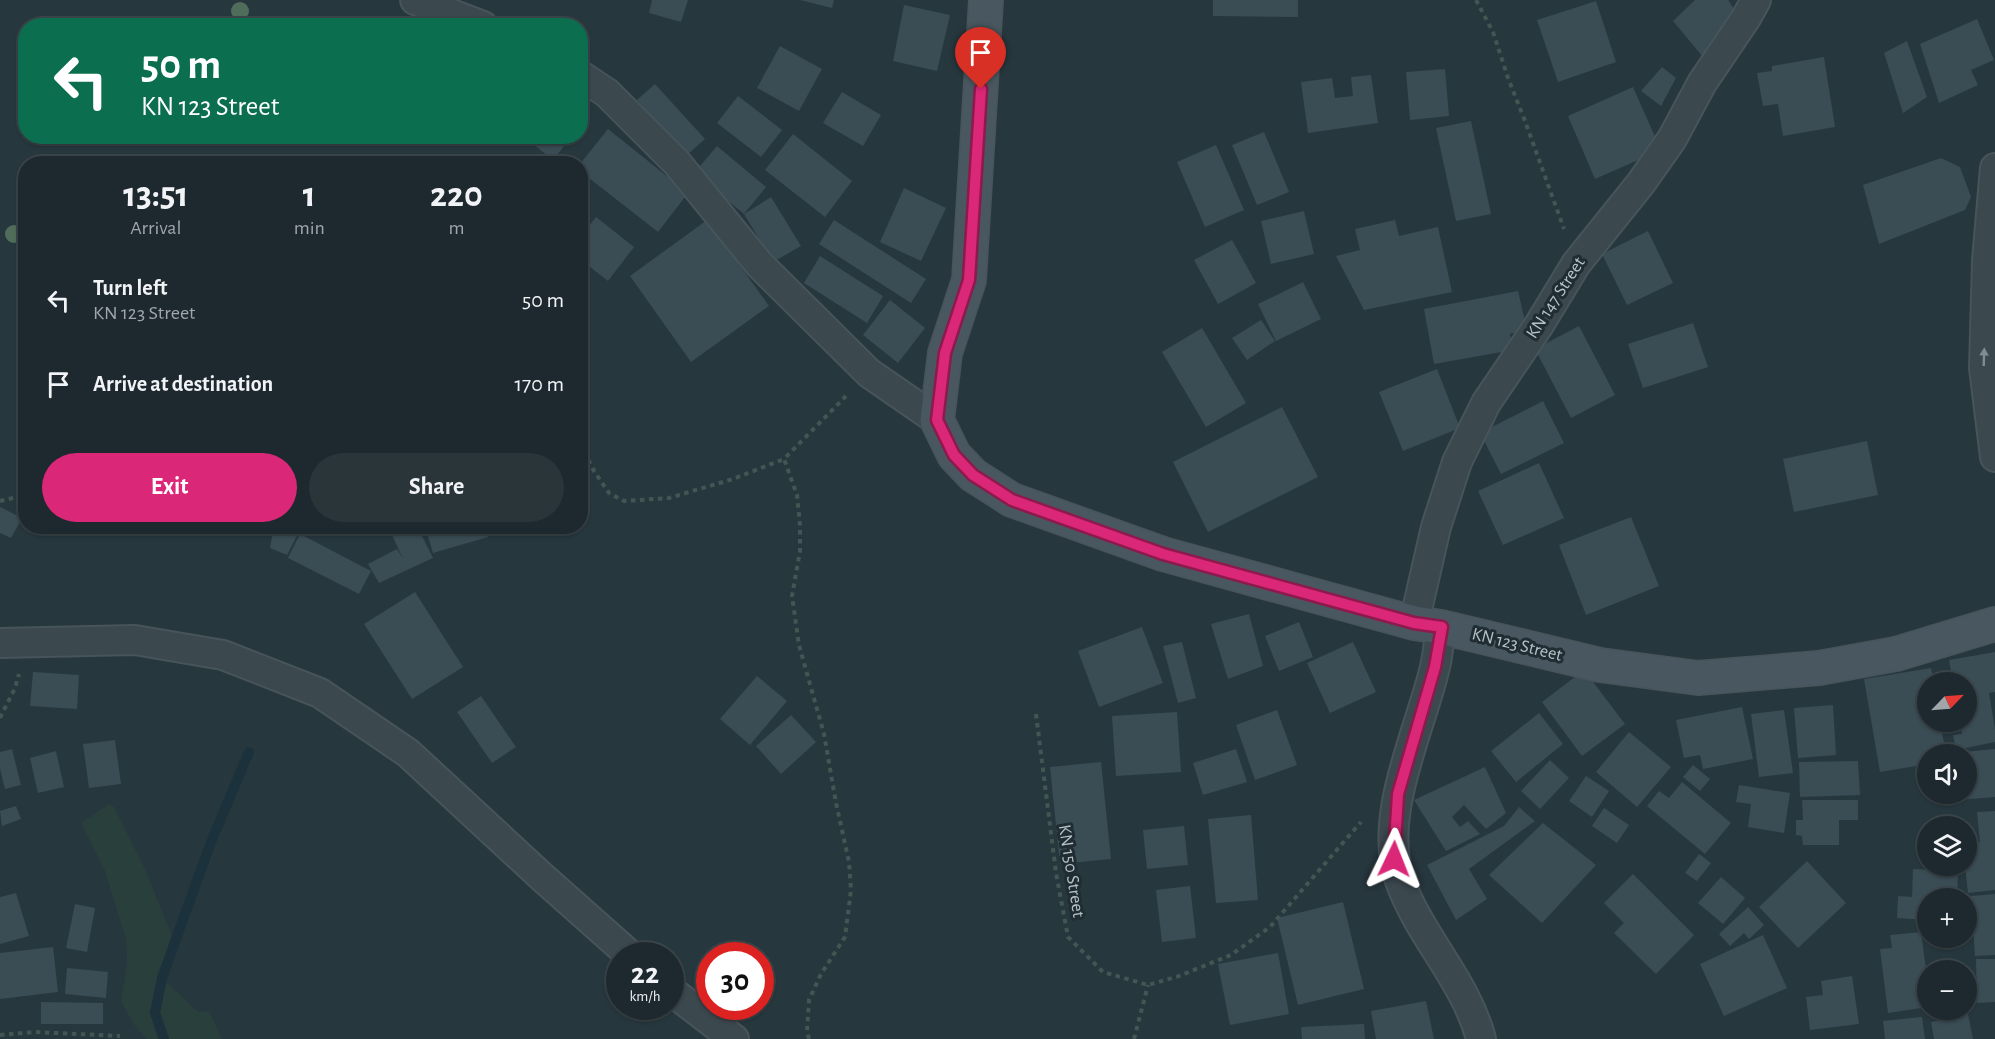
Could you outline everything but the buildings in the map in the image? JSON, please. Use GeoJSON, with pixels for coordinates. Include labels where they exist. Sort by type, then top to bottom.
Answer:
{"type":"FeatureCollection","features":[{"type":"Feature","properties":{"kind":"main road"},"geometry":{"type":"LineString","coordinates":[[937,420],[945,353],[969,280],[986,0]]}},
{"type":"Feature","properties":{"kind":"main road","name":"KN 123 Street"},"geometry":{"type":"LineString","coordinates":[[937,420],[954,455],[973,475],[1012,500],[1163,554],[1428,625],[1600,665],[1698,678],[1830,666],[1896,654],[1995,624]]}},
{"type":"Feature","properties":{"kind":"street"},"geometry":{"type":"LineString","coordinates":[[415,0],[462,18]]}},
{"type":"Feature","properties":{"kind":"street","name":"KN 147 Street"},"geometry":{"type":"LineString","coordinates":[[1481,1039],[1476,1019],[1454,977],[1422,928],[1401,882],[1394,859],[1398,794],[1435,667],[1428,625],[1436,527],[1457,462],[1486,403],[1539,325],[1576,264],[1641,183],[1672,139],[1702,83],[1756,0]]}},
{"type":"Feature","properties":{"kind":"street"},"geometry":{"type":"LineString","coordinates":[[588,80],[607,93],[677,163],[759,264],[869,373],[937,420]]}},
{"type":"Feature","properties":{"kind":"street"},"geometry":{"type":"LineString","coordinates":[[1995,168],[1987,260],[1984,368],[1995,457]]}},
{"type":"Feature","properties":{"kind":"street"},"geometry":{"type":"LineString","coordinates":[[14,643],[135,640],[223,655],[320,693],[408,753],[615,942]]}},
{"type":"Feature","properties":{"kind":"street"},"geometry":{"type":"LineString","coordinates":[[684,1001],[734,1039]]}},
{"type":"Feature","properties":{"kind":"path"},"geometry":{"type":"LineString","coordinates":[[1476,0],[1493,32],[1576,264]]}},
{"type":"Feature","properties":{"kind":"path"},"geometry":{"type":"LineString","coordinates":[[588,459],[609,493],[624,501],[669,498],[733,479],[784,459],[869,373]]}},
{"type":"Feature","properties":{"kind":"path"},"geometry":{"type":"LineString","coordinates":[[784,459],[797,495],[800,525],[800,551],[792,596],[799,645],[824,734],[849,862],[850,890],[845,937],[821,974],[809,1000],[807,1031],[809,1039]]}},
{"type":"Feature","properties":{"kind":"path"},"geometry":{"type":"LineString","coordinates":[[0,501],[18,497]]}},
{"type":"Feature","properties":{"kind":"path"},"geometry":{"type":"LineString","coordinates":[[0,718],[15,688],[14,643]]}},
{"type":"Feature","properties":{"kind":"path","name":"KN 150 Street"},"geometry":{"type":"LineString","coordinates":[[1036,714],[1056,873],[1068,937],[1103,972],[1148,985]]}},
{"type":"Feature","properties":{"kind":"path"},"geometry":{"type":"LineString","coordinates":[[1134,1039],[1148,985],[1179,976],[1231,955],[1270,927],[1363,820],[1398,794]]}},
{"type":"Feature","properties":{"kind":"path"},"geometry":{"type":"LineString","coordinates":[[0,1035],[35,1032],[120,1036]]}},
{"type":"Feature","properties":{"kind":"green space"},"geometry":{"type":"Polygon","coordinates":[[[109,804],[114,807],[145,869],[177,948],[172,962],[163,966],[164,980],[198,1012],[209,1011],[222,1039],[146,1039],[133,1023],[121,1001],[127,962],[126,939],[105,871],[81,823],[109,804]]]}},
{"type":"Feature","properties":{"kind":"waterway"},"geometry":{"type":"LineString","coordinates":[[164,1039],[155,1013],[162,978],[211,842],[249,752]]}},
{"type":"Feature","properties":{"kind":"route"},"geometry":{"type":"LineString","coordinates":[[981,89],[969,280],[945,353],[937,420],[954,455],[973,475],[1012,500],[1163,554],[1414,623],[1442,627],[1435,667],[1398,794],[1394,859]]}}]}
